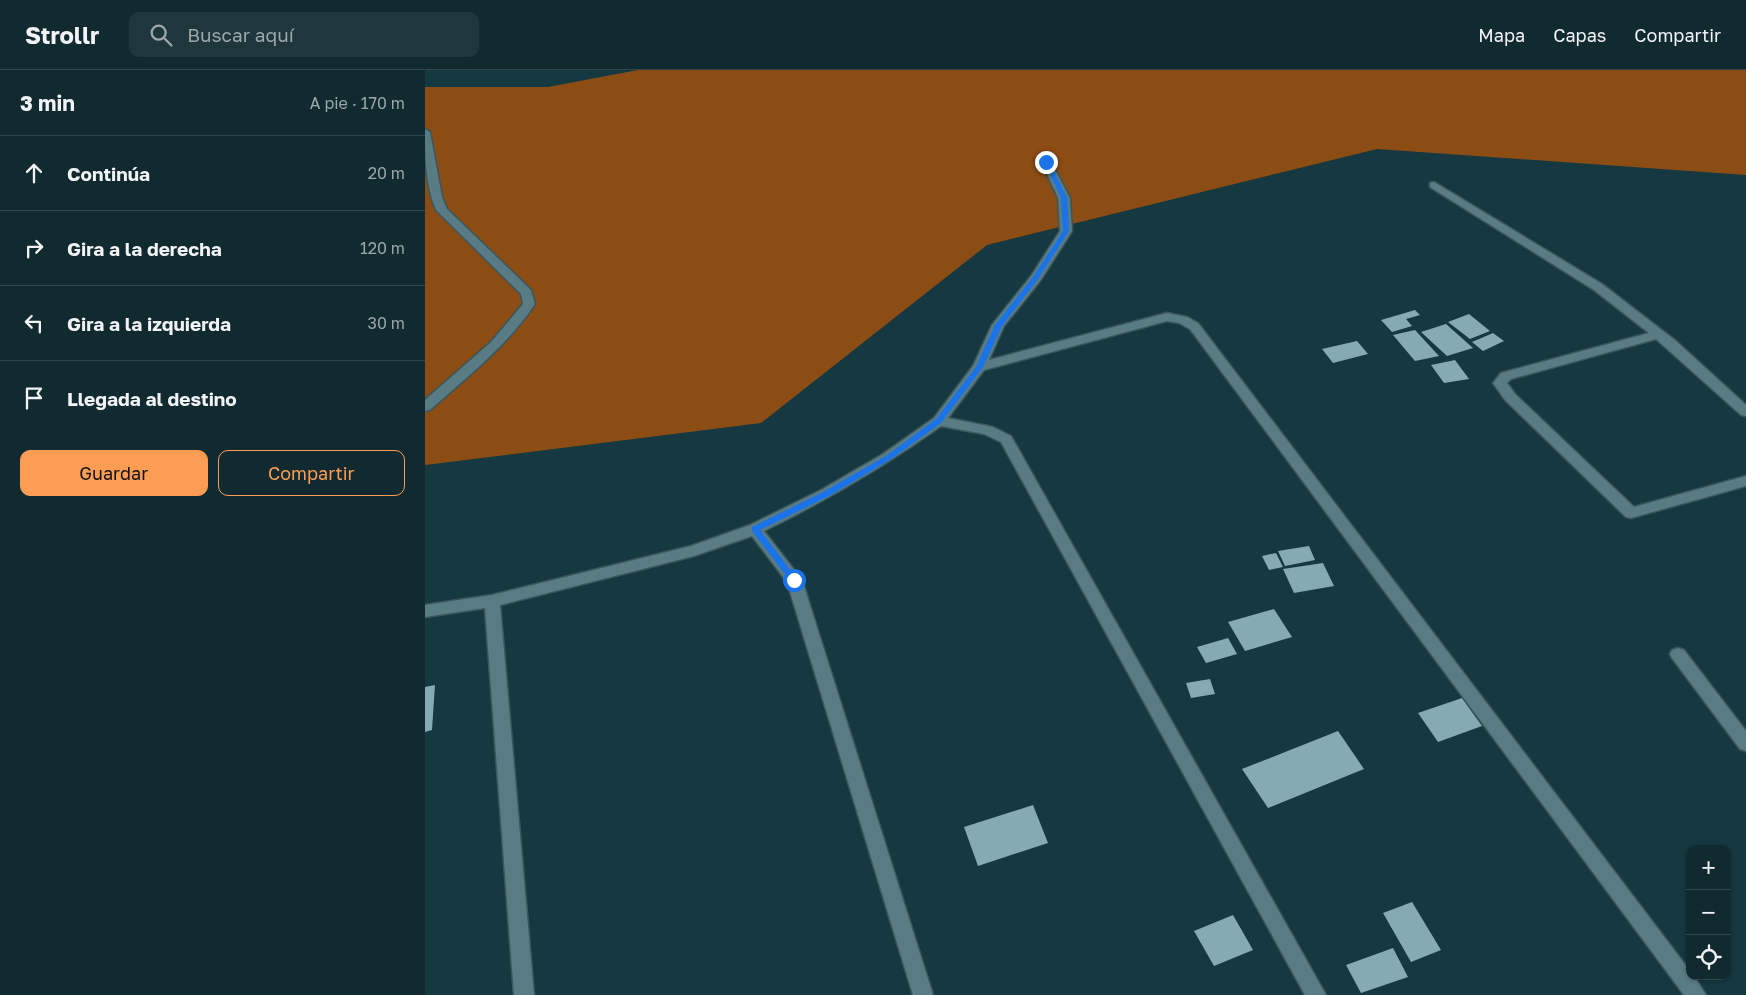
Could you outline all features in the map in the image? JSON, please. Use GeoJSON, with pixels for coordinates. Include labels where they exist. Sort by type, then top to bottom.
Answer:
{"type":"FeatureCollection","features":[{"type":"Feature","properties":{"kind":"street"},"geometry":{"type":"LineString","coordinates":[[425,132],[435,197],[442,210],[527,292],[529,304],[522,317],[504,335],[425,407]]}},
{"type":"Feature","properties":{"kind":"street"},"geometry":{"type":"LineString","coordinates":[[425,611],[492,601],[694,551],[755,529],[834,490],[888,457],[939,421],[979,367],[998,325],[1036,278],[1066,231],[1064,198],[1046,162]]}},
{"type":"Feature","properties":{"kind":"street"},"geometry":{"type":"LineString","coordinates":[[1434,185],[1568,266],[1658,334],[1746,412]]}},
{"type":"Feature","properties":{"kind":"street"},"geometry":{"type":"LineString","coordinates":[[979,367],[1167,317],[1183,320],[1194,326],[1696,995]]}},
{"type":"Feature","properties":{"kind":"street"},"geometry":{"type":"LineString","coordinates":[[1658,334],[1506,376],[1500,383],[1510,397],[1631,513],[1746,481]]}},
{"type":"Feature","properties":{"kind":"street"},"geometry":{"type":"LineString","coordinates":[[939,421],[988,430],[1006,439],[1316,995]]}},
{"type":"Feature","properties":{"kind":"street"},"geometry":{"type":"LineString","coordinates":[[755,529],[794,580],[923,995]]}},
{"type":"Feature","properties":{"kind":"street"},"geometry":{"type":"LineString","coordinates":[[492,601],[524,995]]}},
{"type":"Feature","properties":{"kind":"street"},"geometry":{"type":"LineString","coordinates":[[1678,654],[1746,744]]}},
{"type":"Feature","properties":{"kind":"shaded area"},"geometry":{"type":"Polygon","coordinates":[[[638,70],[1746,70],[1746,175],[1377,149],[987,245],[761,423],[425,465],[425,87],[548,87],[638,70]]]}},
{"type":"Feature","properties":{"kind":"building"},"geometry":{"type":"Polygon","coordinates":[[[1415,310],[1420,315],[1406,319],[1412,326],[1392,332],[1381,320],[1415,310]]]}},
{"type":"Feature","properties":{"kind":"building"},"geometry":{"type":"Polygon","coordinates":[[[1469,314],[1490,331],[1470,339],[1448,322],[1469,314]]]}},
{"type":"Feature","properties":{"kind":"building"},"geometry":{"type":"Polygon","coordinates":[[[1446,324],[1473,348],[1447,356],[1421,332],[1446,324]]]}},
{"type":"Feature","properties":{"kind":"building"},"geometry":{"type":"Polygon","coordinates":[[[1415,330],[1439,356],[1415,361],[1393,335],[1415,330]]]}},
{"type":"Feature","properties":{"kind":"building"},"geometry":{"type":"Polygon","coordinates":[[[1493,333],[1504,341],[1483,351],[1472,342],[1493,333]]]}},
{"type":"Feature","properties":{"kind":"building"},"geometry":{"type":"Polygon","coordinates":[[[1357,341],[1368,354],[1333,363],[1322,349],[1357,341]]]}},
{"type":"Feature","properties":{"kind":"building"},"geometry":{"type":"Polygon","coordinates":[[[1455,360],[1469,379],[1444,383],[1431,365],[1455,360]]]}},
{"type":"Feature","properties":{"kind":"building"},"geometry":{"type":"Polygon","coordinates":[[[1309,546],[1315,560],[1285,566],[1278,551],[1309,546]]]}},
{"type":"Feature","properties":{"kind":"building"},"geometry":{"type":"Polygon","coordinates":[[[1276,553],[1283,567],[1269,570],[1262,556],[1276,553]]]}},
{"type":"Feature","properties":{"kind":"building"},"geometry":{"type":"Polygon","coordinates":[[[1323,563],[1334,586],[1294,593],[1283,569],[1323,563]]]}},
{"type":"Feature","properties":{"kind":"building"},"geometry":{"type":"Polygon","coordinates":[[[1274,609],[1292,637],[1245,651],[1228,622],[1274,609]]]}},
{"type":"Feature","properties":{"kind":"building"},"geometry":{"type":"Polygon","coordinates":[[[1228,638],[1237,654],[1206,663],[1197,647],[1228,638]]]}},
{"type":"Feature","properties":{"kind":"building"},"geometry":{"type":"Polygon","coordinates":[[[1210,679],[1215,694],[1191,698],[1186,683],[1210,679]]]}},
{"type":"Feature","properties":{"kind":"building"},"geometry":{"type":"Polygon","coordinates":[[[435,685],[432,730],[425,732],[425,687],[435,685]]]}},
{"type":"Feature","properties":{"kind":"building"},"geometry":{"type":"Polygon","coordinates":[[[1462,698],[1482,726],[1438,742],[1418,713],[1462,698]]]}},
{"type":"Feature","properties":{"kind":"building"},"geometry":{"type":"Polygon","coordinates":[[[1338,731],[1364,769],[1268,808],[1242,769],[1338,731]]]}},
{"type":"Feature","properties":{"kind":"building"},"geometry":{"type":"Polygon","coordinates":[[[1033,805],[1048,843],[978,866],[964,827],[1033,805]]]}},
{"type":"Feature","properties":{"kind":"building"},"geometry":{"type":"Polygon","coordinates":[[[1412,902],[1441,950],[1411,962],[1383,913],[1412,902]]]}},
{"type":"Feature","properties":{"kind":"building"},"geometry":{"type":"Polygon","coordinates":[[[1233,915],[1253,950],[1214,966],[1194,931],[1233,915]]]}},
{"type":"Feature","properties":{"kind":"building"},"geometry":{"type":"Polygon","coordinates":[[[1393,948],[1408,977],[1361,993],[1346,965],[1393,948]]]}},
{"type":"Feature","properties":{"kind":"route"},"geometry":{"type":"LineString","coordinates":[[794,580],[755,529],[826,494],[888,457],[939,421],[979,367],[998,325],[1036,278],[1066,231],[1064,198],[1046,162]]}}]}
